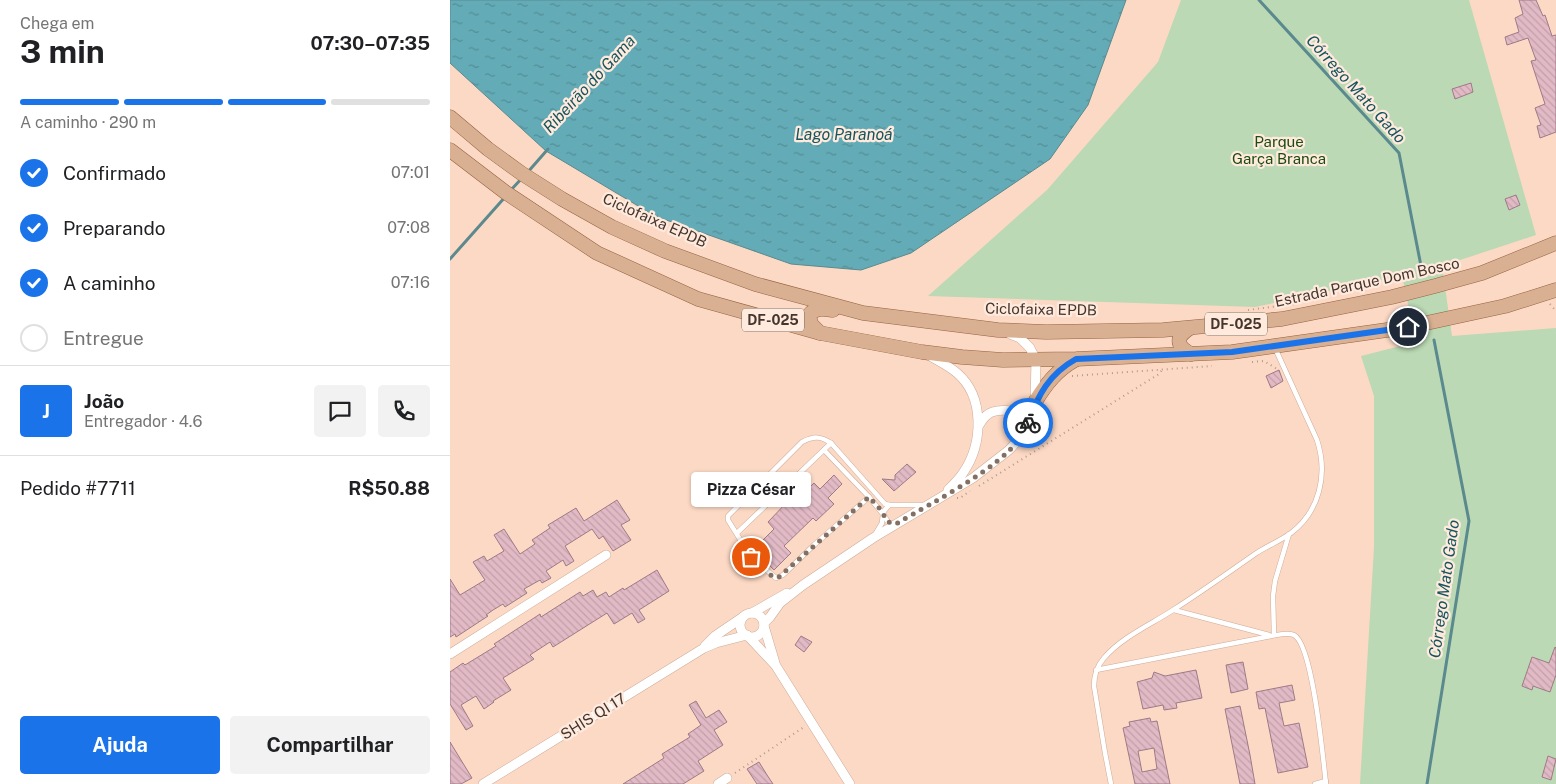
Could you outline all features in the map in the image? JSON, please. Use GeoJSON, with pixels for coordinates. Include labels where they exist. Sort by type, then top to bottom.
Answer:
{"type":"FeatureCollection","features":[{"type":"Feature","properties":{"kind":"main road","name":"Estrada Parque Dom Bosco"},"geometry":{"type":"LineString","coordinates":[[450,117],[504,161],[562,199],[612,227],[665,251],[755,284],[864,313],[998,330],[1046,332],[1163,330],[1282,319],[1392,297],[1482,273],[1552,247]]}},
{"type":"Feature","properties":{"kind":"main road","name":"DF-025"},"geometry":{"type":"LineString","coordinates":[[450,150],[531,210],[597,253],[698,298],[820,333],[922,352],[1003,360],[1076,359],[1161,363],[1191,354],[1232,352],[1408,327],[1505,306],[1556,290]]}},
{"type":"Feature","properties":{"kind":"main road"},"geometry":{"type":"LineString","coordinates":[[820,333],[809,321],[809,315],[812,311],[818,309],[864,313]]}},
{"type":"Feature","properties":{"kind":"main road"},"geometry":{"type":"LineString","coordinates":[[1190,328],[1183,333],[1179,343],[1185,351],[1191,354]]}},
{"type":"Feature","properties":{"kind":"main road"},"geometry":{"type":"LineString","coordinates":[[1161,363],[1171,346],[1171,341],[1163,330]]}},
{"type":"Feature","properties":{"kind":"main road"},"geometry":{"type":"LineString","coordinates":[[1035,402],[1056,372],[1076,359]]}},
{"type":"Feature","properties":{"kind":"street"},"geometry":{"type":"LineString","coordinates":[[998,330],[1020,338],[1030,348],[1036,360]]}},
{"type":"Feature","properties":{"kind":"street","name":"SHIS QI 17"},"geometry":{"type":"LineString","coordinates":[[922,352],[957,373],[972,395],[977,410],[979,425],[972,455],[964,472],[942,497]]}},
{"type":"Feature","properties":{"kind":"street","name":"SHIS QI 17"},"geometry":{"type":"LineString","coordinates":[[764,624],[780,603],[803,585],[873,538],[973,478],[1010,450],[1022,436],[1035,402],[1036,360]]}},
{"type":"Feature","properties":{"kind":"street"},"geometry":{"type":"LineString","coordinates":[[979,425],[986,415],[1000,411],[1018,413],[1028,423]]}},
{"type":"Feature","properties":{"kind":"street"},"geometry":{"type":"LineString","coordinates":[[450,654],[606,555]]}},
{"type":"Feature","properties":{"kind":"street","name":"SHIS QI 17"},"geometry":{"type":"LineString","coordinates":[[704,648],[715,636],[748,615],[776,598],[803,585]]}},
{"type":"Feature","properties":{"kind":"street"},"geometry":{"type":"LineString","coordinates":[[776,666],[764,624],[758,615],[748,615],[742,620],[741,627],[744,633],[776,666],[850,784]]}},
{"type":"Feature","properties":{"kind":"street"},"geometry":{"type":"LineString","coordinates":[[748,636],[758,635],[762,631],[764,624]]}},
{"type":"Feature","properties":{"kind":"street","name":"SHIS QI 17"},"geometry":{"type":"LineString","coordinates":[[483,784],[704,648],[716,643],[748,636]]}},
{"type":"Feature","properties":{"kind":"street"},"geometry":{"type":"LineString","coordinates":[[718,784],[727,778]]}},
{"type":"Feature","properties":{"kind":"lane"},"geometry":{"type":"LineString","coordinates":[[1112,784],[1094,686],[1096,670],[1103,659],[1112,650],[1289,534],[1308,517],[1320,494],[1322,480],[1321,452],[1274,346]]}},
{"type":"Feature","properties":{"kind":"lane"},"geometry":{"type":"LineString","coordinates":[[869,497],[779,577],[773,577],[751,557],[728,520],[728,514],[802,442],[813,437],[821,437],[831,443],[880,499],[889,505],[928,505]]}},
{"type":"Feature","properties":{"kind":"lane"},"geometry":{"type":"LineString","coordinates":[[737,532],[831,443]]}},
{"type":"Feature","properties":{"kind":"lane"},"geometry":{"type":"LineString","coordinates":[[824,450],[869,497],[884,514],[888,522],[896,524]]}},
{"type":"Feature","properties":{"kind":"lane"},"geometry":{"type":"LineString","coordinates":[[873,538],[881,526],[884,510],[889,505]]}},
{"type":"Feature","properties":{"kind":"lane"},"geometry":{"type":"LineString","coordinates":[[1272,636],[1275,581],[1289,534]]}},
{"type":"Feature","properties":{"kind":"lane"},"geometry":{"type":"LineString","coordinates":[[1174,610],[1272,636]]}},
{"type":"Feature","properties":{"kind":"lane"},"geometry":{"type":"LineString","coordinates":[[1096,670],[1287,633],[1295,635],[1303,650],[1314,683],[1326,782],[1315,784]]}},
{"type":"Feature","properties":{"kind":"path"},"geometry":{"type":"LineString","coordinates":[[1245,310],[1294,304]]}},
{"type":"Feature","properties":{"kind":"path"},"geometry":{"type":"LineString","coordinates":[[1245,362],[1264,361],[1275,369],[1284,369]]}},
{"type":"Feature","properties":{"kind":"path"},"geometry":{"type":"LineString","coordinates":[[942,497],[960,498],[1160,374],[1161,363]]}},
{"type":"Feature","properties":{"kind":"path"},"geometry":{"type":"LineString","coordinates":[[1067,377],[1161,363],[1218,365]]}},
{"type":"Feature","properties":{"kind":"path"},"geometry":{"type":"LineString","coordinates":[[727,778],[811,722]]}},
{"type":"Feature","properties":{"kind":"green space","name":"Parque Garça Branca"},"geometry":{"type":"Polygon","coordinates":[[[1181,0],[1469,0],[1536,235],[1442,266],[1452,336],[1556,328],[1556,784],[1360,784],[1374,547],[1374,396],[1361,356],[1416,342],[1402,276],[1255,307],[928,296],[1047,190],[1158,62],[1181,0]]]}},
{"type":"Feature","properties":{"kind":"water","name":"Lago Paranoá"},"geometry":{"type":"Polygon","coordinates":[[[450,0],[1126,0],[1088,105],[1050,159],[911,253],[861,270],[791,264],[655,216],[546,151],[450,63],[450,0]]]}},
{"type":"Feature","properties":{"kind":"building"},"geometry":{"type":"Polygon","coordinates":[[[1519,0],[1536,0],[1543,16],[1545,15],[1552,36],[1556,35],[1556,132],[1540,138],[1537,126],[1541,125],[1535,108],[1545,104],[1531,61],[1536,60],[1528,38],[1507,45],[1505,37],[1519,32],[1515,18],[1523,14],[1519,0]]]}},
{"type":"Feature","properties":{"kind":"building"},"geometry":{"type":"Polygon","coordinates":[[[1471,83],[1473,92],[1455,99],[1452,89],[1471,83]]]}},
{"type":"Feature","properties":{"kind":"building"},"geometry":{"type":"Polygon","coordinates":[[[1516,195],[1520,205],[1509,210],[1505,199],[1516,195]]]}},
{"type":"Feature","properties":{"kind":"building"},"geometry":{"type":"Polygon","coordinates":[[[1279,370],[1283,381],[1271,388],[1266,376],[1279,370]]]}},
{"type":"Feature","properties":{"kind":"building"},"geometry":{"type":"Polygon","coordinates":[[[907,464],[916,472],[894,491],[882,479],[895,480],[895,475],[907,464]]]}},
{"type":"Feature","properties":{"kind":"building"},"geometry":{"type":"Polygon","coordinates":[[[834,475],[842,484],[828,498],[834,504],[816,521],[813,518],[784,546],[791,553],[774,570],[754,549],[774,529],[768,522],[789,500],[792,504],[814,483],[820,489],[834,475]]]}},
{"type":"Feature","properties":{"kind":"building"},"geometry":{"type":"Polygon","coordinates":[[[617,500],[630,520],[621,525],[631,540],[613,551],[603,536],[599,539],[592,529],[565,546],[574,561],[566,566],[563,560],[546,571],[551,578],[542,583],[540,580],[524,589],[527,593],[505,607],[503,604],[493,610],[486,615],[488,616],[456,637],[455,634],[450,637],[450,579],[460,595],[485,580],[473,562],[484,556],[487,561],[504,551],[494,535],[504,529],[520,554],[535,544],[532,540],[550,528],[548,525],[576,508],[584,521],[617,500]]]}},
{"type":"Feature","properties":{"kind":"building"},"geometry":{"type":"Polygon","coordinates":[[[657,570],[669,591],[639,610],[645,619],[638,623],[632,613],[614,624],[607,613],[553,647],[550,642],[530,655],[534,659],[503,678],[511,690],[484,709],[476,696],[461,705],[473,726],[466,730],[450,704],[450,672],[496,646],[494,644],[540,614],[541,617],[580,592],[583,596],[593,590],[597,597],[606,592],[609,597],[657,570]]]}},
{"type":"Feature","properties":{"kind":"building"},"geometry":{"type":"Polygon","coordinates":[[[801,636],[812,642],[804,652],[795,645],[801,636]]]}},
{"type":"Feature","properties":{"kind":"building"},"geometry":{"type":"Polygon","coordinates":[[[1555,647],[1556,675],[1550,692],[1533,686],[1532,690],[1522,686],[1532,657],[1549,663],[1555,647]]]}},
{"type":"Feature","properties":{"kind":"building"},"geometry":{"type":"Polygon","coordinates":[[[1243,662],[1248,689],[1231,693],[1226,665],[1243,662]]]}},
{"type":"Feature","properties":{"kind":"building"},"geometry":{"type":"Polygon","coordinates":[[[1196,670],[1202,698],[1176,703],[1177,708],[1164,710],[1163,705],[1143,709],[1137,682],[1152,678],[1154,672],[1165,676],[1196,670]]]}},
{"type":"Feature","properties":{"kind":"building"},"geometry":{"type":"Polygon","coordinates":[[[1292,685],[1295,700],[1279,703],[1284,726],[1299,723],[1308,767],[1278,773],[1265,708],[1259,709],[1256,692],[1292,685]]]}},
{"type":"Feature","properties":{"kind":"building"},"geometry":{"type":"Polygon","coordinates":[[[696,701],[706,718],[719,710],[727,722],[714,730],[723,745],[698,761],[704,771],[683,784],[623,784],[664,758],[662,754],[690,737],[688,734],[701,725],[689,705],[696,701]]]}},
{"type":"Feature","properties":{"kind":"building"},"geometry":{"type":"Polygon","coordinates":[[[1240,706],[1255,784],[1240,784],[1225,709],[1240,706]]]}},
{"type":"Feature","properties":{"kind":"building"},"geometry":{"type":"Polygon","coordinates":[[[1150,718],[1151,722],[1157,721],[1170,784],[1135,784],[1123,728],[1130,726],[1129,722],[1150,718]],[[1154,748],[1138,751],[1142,772],[1157,769],[1154,748]]]}},
{"type":"Feature","properties":{"kind":"building"},"geometry":{"type":"Polygon","coordinates":[[[450,742],[472,778],[461,784],[450,784],[450,742]]]}},
{"type":"Feature","properties":{"kind":"building"},"geometry":{"type":"Polygon","coordinates":[[[1548,756],[1556,759],[1551,780],[1542,777],[1548,756]]]}},
{"type":"Feature","properties":{"kind":"building"},"geometry":{"type":"Polygon","coordinates":[[[759,762],[773,784],[757,784],[747,769],[759,762]]]}},
{"type":"Feature","properties":{"kind":"waterway","name":"Córrego Mato Gado"},"geometry":{"type":"LineString","coordinates":[[1259,0],[1399,153],[1421,266]]}},
{"type":"Feature","properties":{"kind":"waterway","name":"Ribeirão do Gama"},"geometry":{"type":"LineString","coordinates":[[527,173],[548,149]]}},
{"type":"Feature","properties":{"kind":"waterway","name":"Ribeirão do Gama"},"geometry":{"type":"LineString","coordinates":[[510,191],[523,177]]}},
{"type":"Feature","properties":{"kind":"waterway","name":"Ribeirão do Gama"},"geometry":{"type":"LineString","coordinates":[[450,259],[506,196]]}},
{"type":"Feature","properties":{"kind":"waterway","name":"Córrego Mato Gado"},"geometry":{"type":"LineString","coordinates":[[1427,784],[1469,521],[1434,340]]}},
{"type":"Feature","properties":{"kind":"way so far"},"geometry":{"type":"LineString","coordinates":[[751,557],[773,577],[776,578],[783,575],[869,497],[884,514],[888,522],[896,524],[973,478],[995,462],[1010,450],[1022,436],[1028,423]]}},
{"type":"Feature","properties":{"kind":"place","name":"Pizza César"},"geometry":{"type":"Point","coordinates":[751,557]}},
{"type":"Feature","properties":{"kind":"route"},"geometry":{"type":"LineString","coordinates":[[1028,423],[1035,402],[1048,382],[1063,366],[1076,359],[1232,352],[1408,327]]}}]}
